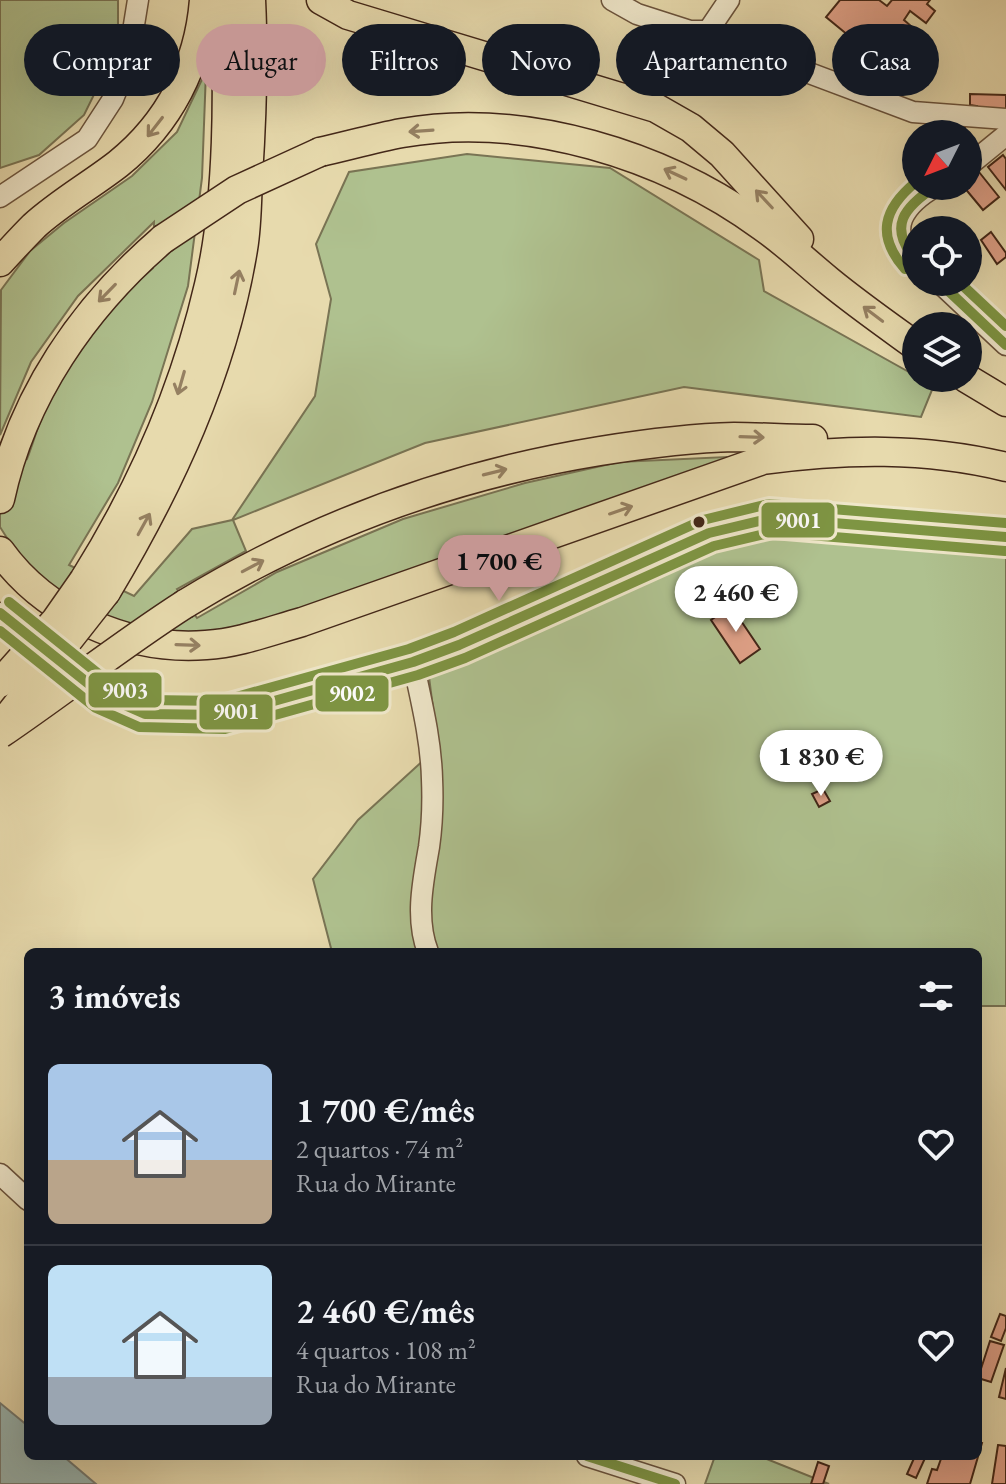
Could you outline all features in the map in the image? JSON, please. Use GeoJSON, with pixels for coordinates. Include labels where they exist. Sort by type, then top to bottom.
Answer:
{"type":"FeatureCollection","features":[{"type":"Feature","properties":{"kind":"highway"},"geometry":{"type":"LineString","coordinates":[[0,262],[35,225],[119,163],[150,134],[175,100],[196,50],[204,0]]}},
{"type":"Feature","properties":{"kind":"highway"},"geometry":{"type":"LineString","coordinates":[[0,683],[56,620],[95,586],[124,511],[176,398],[210,284],[223,170],[224,0]]}},
{"type":"Feature","properties":{"kind":"highway"},"geometry":{"type":"LineString","coordinates":[[0,727],[169,478],[198,410],[234,297],[244,247],[255,70],[251,0]]}},
{"type":"Feature","properties":{"kind":"highway"},"geometry":{"type":"LineString","coordinates":[[321,0],[348,15],[656,108],[691,128],[722,154],[793,231],[830,282]]}},
{"type":"Feature","properties":{"kind":"highway"},"geometry":{"type":"LineString","coordinates":[[0,499],[25,421],[59,356],[97,304],[163,239],[237,190],[320,152],[404,132],[507,130],[553,136],[647,162],[687,180],[762,226],[902,336]]}},
{"type":"Feature","properties":{"kind":"highway"},"geometry":{"type":"LineString","coordinates":[[982,388],[1003,400]]}},
{"type":"Feature","properties":{"kind":"highway"},"geometry":{"type":"LineString","coordinates":[[0,734],[185,604],[293,545],[372,511],[480,475],[533,462],[643,444],[732,437],[867,441],[903,451],[992,463]]}},
{"type":"Feature","properties":{"kind":"highway"},"geometry":{"type":"LineString","coordinates":[[0,551],[38,593],[78,618],[111,632],[161,644],[204,646],[237,641],[302,622],[763,460],[823,452],[903,451]]}},
{"type":"Feature","properties":{"kind":"street"},"geometry":{"type":"LineString","coordinates":[[0,197],[87,139],[113,99],[128,62],[138,0]]}},
{"type":"Feature","properties":{"kind":"street"},"geometry":{"type":"LineString","coordinates":[[612,0],[637,14],[667,24]]}},
{"type":"Feature","properties":{"kind":"street"},"geometry":{"type":"LineString","coordinates":[[713,24],[729,0]]}},
{"type":"Feature","properties":{"kind":"street"},"geometry":{"type":"LineString","coordinates":[[816,76],[913,112],[1006,119]]}},
{"type":"Feature","properties":{"kind":"street"},"geometry":{"type":"LineString","coordinates":[[982,155],[1006,135]]}},
{"type":"Feature","properties":{"kind":"street"},"geometry":{"type":"LineString","coordinates":[[902,240],[902,216],[916,200]]}},
{"type":"Feature","properties":{"kind":"street"},"geometry":{"type":"LineString","coordinates":[[954,296],[1006,345]]}},
{"type":"Feature","properties":{"kind":"street"},"geometry":{"type":"LineString","coordinates":[[0,613],[104,696],[145,714],[224,715],[413,662],[459,645],[709,533],[772,518],[1006,537]]}},
{"type":"Feature","properties":{"kind":"street"},"geometry":{"type":"LineString","coordinates":[[413,662],[428,735],[432,779],[429,844],[421,889],[423,941],[426,948]]}},
{"type":"Feature","properties":{"kind":"street"},"geometry":{"type":"LineString","coordinates":[[0,1174],[24,1196]]}},
{"type":"Feature","properties":{"kind":"street"},"geometry":{"type":"LineString","coordinates":[[600,1460],[675,1484]]}},
{"type":"Feature","properties":{"kind":"green space"},"geometry":{"type":"Polygon","coordinates":[[[0,0],[118,0],[118,24],[24,24],[24,96],[93,96],[84,115],[39,155],[0,168],[0,0]]]}},
{"type":"Feature","properties":{"kind":"green space"},"geometry":{"type":"Polygon","coordinates":[[[196,92],[196,96],[205,96],[202,178],[188,286],[152,402],[118,483],[69,565],[134,596],[192,529],[232,520],[315,396],[331,299],[316,244],[349,172],[467,154],[610,168],[759,260],[764,291],[902,368],[902,392],[931,392],[921,417],[684,387],[425,443],[233,520],[246,551],[177,589],[197,618],[277,572],[403,519],[525,483],[619,462],[726,457],[721,464],[251,626],[193,635],[114,625],[49,587],[21,560],[0,527],[0,450],[27,459],[47,403],[72,359],[109,311],[153,268],[154,222],[78,296],[31,362],[0,435],[1,290],[30,251],[64,223],[132,176],[177,132],[196,92]]]}},
{"type":"Feature","properties":{"kind":"green space"},"geometry":{"type":"Polygon","coordinates":[[[768,534],[817,535],[1006,551],[1006,1006],[982,1006],[982,948],[331,948],[313,879],[358,820],[438,747],[429,677],[736,543],[768,534]]]}},
{"type":"Feature","properties":{"kind":"green space"},"geometry":{"type":"Polygon","coordinates":[[[714,1460],[769,1460],[829,1484],[705,1484],[714,1460]]]}},
{"type":"Feature","properties":{"kind":"water"},"geometry":{"type":"Polygon","coordinates":[[[0,1403],[24,1423],[24,1460],[68,1460],[96,1484],[0,1484],[0,1403]]]}},
{"type":"Feature","properties":{"kind":"building"},"geometry":{"type":"Polygon","coordinates":[[[840,0],[879,0],[887,6],[892,0],[930,0],[927,4],[935,11],[926,23],[910,11],[904,20],[909,24],[835,24],[826,17],[840,0]]]}},
{"type":"Feature","properties":{"kind":"building"},"geometry":{"type":"Polygon","coordinates":[[[970,94],[1006,95],[1006,115],[976,114],[977,106],[970,105],[970,94]]]}},
{"type":"Feature","properties":{"kind":"building"},"geometry":{"type":"Polygon","coordinates":[[[1003,155],[1006,159],[1006,190],[988,167],[1003,155]]]}},
{"type":"Feature","properties":{"kind":"building"},"geometry":{"type":"Polygon","coordinates":[[[982,176],[999,197],[983,210],[975,200],[982,200],[982,176]]]}},
{"type":"Feature","properties":{"kind":"building"},"geometry":{"type":"Polygon","coordinates":[[[991,232],[1006,257],[997,264],[982,239],[991,232]]]}},
{"type":"Feature","properties":{"kind":"building"},"geometry":{"type":"Polygon","coordinates":[[[731,606],[760,649],[740,663],[711,620],[731,606]]]}},
{"type":"Feature","properties":{"kind":"building"},"geometry":{"type":"Polygon","coordinates":[[[823,789],[830,801],[819,807],[812,794],[823,789]]]}},
{"type":"Feature","properties":{"kind":"building"},"geometry":{"type":"Polygon","coordinates":[[[1000,1314],[1006,1316],[1001,1341],[991,1337],[1000,1314]]]}},
{"type":"Feature","properties":{"kind":"building"},"geometry":{"type":"Polygon","coordinates":[[[990,1341],[1004,1345],[991,1382],[982,1379],[982,1366],[990,1341]]]}},
{"type":"Feature","properties":{"kind":"building"},"geometry":{"type":"Polygon","coordinates":[[[1006,1368],[1006,1399],[999,1397],[1006,1368]]]}},
{"type":"Feature","properties":{"kind":"building"},"geometry":{"type":"Polygon","coordinates":[[[998,1445],[1006,1446],[1006,1484],[992,1484],[998,1445]]]}},
{"type":"Feature","properties":{"kind":"building"},"geometry":{"type":"Polygon","coordinates":[[[913,1460],[924,1460],[916,1478],[907,1474],[913,1460]]]}},
{"type":"Feature","properties":{"kind":"building"},"geometry":{"type":"Polygon","coordinates":[[[941,1460],[977,1460],[970,1484],[927,1484],[932,1469],[937,1470],[941,1460]]]}},
{"type":"Feature","properties":{"kind":"building"},"geometry":{"type":"Polygon","coordinates":[[[818,1462],[829,1466],[823,1484],[811,1484],[818,1462]]]}},
{"type":"Feature","properties":{"kind":"transit line","name":"9003"},"geometry":{"type":"LineString","coordinates":[[902,195],[890,213],[887,234],[902,265]]}},
{"type":"Feature","properties":{"kind":"transit line","name":"9001"},"geometry":{"type":"LineString","coordinates":[[904,216],[918,200]]}},
{"type":"Feature","properties":{"kind":"transit line","name":"9001"},"geometry":{"type":"LineString","coordinates":[[902,223],[902,237]]}},
{"type":"Feature","properties":{"kind":"transit line","name":"9001"},"geometry":{"type":"LineString","coordinates":[[954,296],[1006,345]]}},
{"type":"Feature","properties":{"kind":"transit line","name":"9003"},"geometry":{"type":"LineString","coordinates":[[974,296],[1006,326]]}},
{"type":"Feature","properties":{"kind":"transit line","name":"9003"},"geometry":{"type":"LineString","coordinates":[[9,602],[111,684],[148,700],[222,701],[409,649],[454,632],[703,520],[769,504],[1006,523]]}},
{"type":"Feature","properties":{"kind":"transit line","name":"9001"},"geometry":{"type":"LineString","coordinates":[[0,613],[104,696],[145,714],[224,715],[413,662],[459,645],[709,533],[772,518],[1006,537]]}},
{"type":"Feature","properties":{"kind":"transit line","name":"9002"},"geometry":{"type":"LineString","coordinates":[[0,631],[96,708],[139,727],[225,729],[418,675],[465,658],[714,546],[773,532],[1005,551]]}},
{"type":"Feature","properties":{"kind":"transit line","name":"9001"},"geometry":{"type":"LineString","coordinates":[[600,1460],[675,1484]]}}]}
